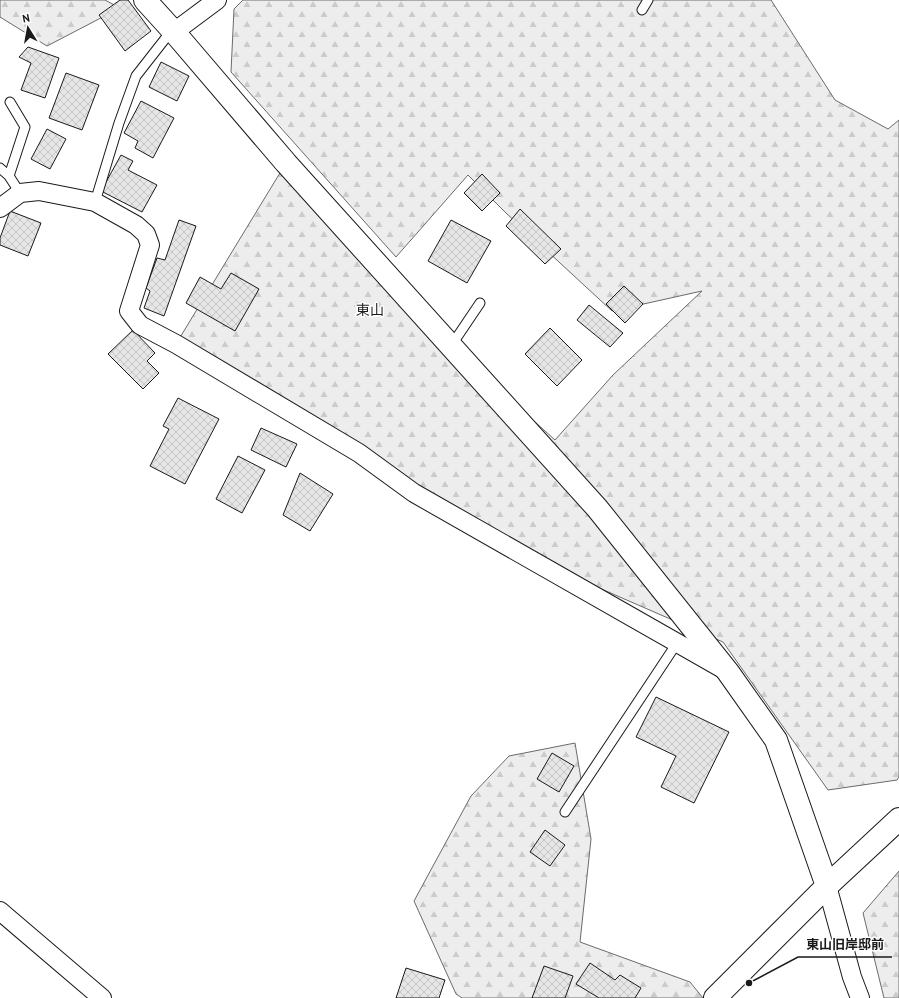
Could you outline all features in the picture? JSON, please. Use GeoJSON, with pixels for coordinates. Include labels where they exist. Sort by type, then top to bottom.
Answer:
{"type":"FeatureCollection","features":[{"type":"Feature","properties":{"kind":"street"},"geometry":{"type":"LineString","coordinates":[[144,0],[173,31],[286,163],[597,508],[728,672],[776,740],[827,886],[852,977],[860,998]]}},
{"type":"Feature","properties":{"kind":"street"},"geometry":{"type":"LineString","coordinates":[[173,31],[217,0]]}},
{"type":"Feature","properties":{"kind":"street"},"geometry":{"type":"LineString","coordinates":[[0,208],[20,193],[39,192],[95,202],[136,225],[146,234],[150,245],[129,311],[140,325],[176,344],[353,449],[414,493],[728,672]]}},
{"type":"Feature","properties":{"kind":"street"},"geometry":{"type":"LineString","coordinates":[[715,998],[827,886],[899,819]]}},
{"type":"Feature","properties":{"kind":"street"},"geometry":{"type":"LineString","coordinates":[[0,911],[102,998]]}},
{"type":"Feature","properties":{"kind":"lane"},"geometry":{"type":"LineString","coordinates":[[642,10],[648,0]]}},
{"type":"Feature","properties":{"kind":"lane"},"geometry":{"type":"LineString","coordinates":[[95,202],[119,123],[136,76],[173,31]]}},
{"type":"Feature","properties":{"kind":"lane"},"geometry":{"type":"LineString","coordinates":[[9,176],[25,127],[10,102]]}},
{"type":"Feature","properties":{"kind":"lane"},"geometry":{"type":"LineString","coordinates":[[0,168],[9,176],[20,193]]}},
{"type":"Feature","properties":{"kind":"lane"},"geometry":{"type":"LineString","coordinates":[[451,346],[480,303]]}},
{"type":"Feature","properties":{"kind":"lane"},"geometry":{"type":"LineString","coordinates":[[565,812],[677,643]]}},
{"type":"Feature","properties":{"kind":"green space"},"geometry":{"type":"Polygon","coordinates":[[[0,0],[105,0],[120,8],[47,46],[0,17],[0,0]]]}},
{"type":"Feature","properties":{"kind":"green space"},"geometry":{"type":"Polygon","coordinates":[[[243,0],[771,0],[835,100],[888,129],[899,120],[899,777],[897,780],[828,790],[723,642],[528,557],[176,344],[286,163],[451,346],[555,440],[613,375],[702,291],[612,311],[506,213],[468,175],[396,257],[231,72],[234,9],[243,0]]]}},
{"type":"Feature","properties":{"kind":"green space"},"geometry":{"type":"Polygon","coordinates":[[[575,743],[591,839],[580,942],[690,982],[703,998],[462,998],[456,994],[414,901],[471,796],[509,756],[575,743]]]}},
{"type":"Feature","properties":{"kind":"green space"},"geometry":{"type":"Polygon","coordinates":[[[899,871],[899,998],[884,998],[863,913],[899,871]]]}},
{"type":"Feature","properties":{"kind":"building"},"geometry":{"type":"Polygon","coordinates":[[[120,0],[128,0],[151,31],[125,51],[99,15],[120,0]]]}},
{"type":"Feature","properties":{"kind":"building"},"geometry":{"type":"Polygon","coordinates":[[[28,47],[59,58],[45,98],[21,90],[31,63],[19,57],[28,47]]]}},
{"type":"Feature","properties":{"kind":"building"},"geometry":{"type":"Polygon","coordinates":[[[161,62],[189,76],[177,101],[149,87],[161,62]]]}},
{"type":"Feature","properties":{"kind":"building"},"geometry":{"type":"Polygon","coordinates":[[[66,73],[99,85],[82,130],[49,118],[66,73]]]}},
{"type":"Feature","properties":{"kind":"building"},"geometry":{"type":"Polygon","coordinates":[[[141,101],[174,118],[153,158],[135,148],[138,141],[124,133],[141,101]]]}},
{"type":"Feature","properties":{"kind":"building"},"geometry":{"type":"Polygon","coordinates":[[[47,129],[66,139],[50,169],[31,159],[47,129]]]}},
{"type":"Feature","properties":{"kind":"building"},"geometry":{"type":"Polygon","coordinates":[[[121,155],[133,161],[128,170],[157,185],[142,212],[101,191],[121,155]]]}},
{"type":"Feature","properties":{"kind":"building"},"geometry":{"type":"Polygon","coordinates":[[[482,174],[500,193],[482,211],[464,193],[482,174]]]}},
{"type":"Feature","properties":{"kind":"building"},"geometry":{"type":"Polygon","coordinates":[[[520,209],[561,249],[545,264],[506,226],[520,209]]]}},
{"type":"Feature","properties":{"kind":"building"},"geometry":{"type":"Polygon","coordinates":[[[10,211],[41,223],[28,256],[0,245],[0,238],[10,211]]]}},
{"type":"Feature","properties":{"kind":"building"},"geometry":{"type":"Polygon","coordinates":[[[179,220],[196,226],[164,316],[144,308],[150,291],[146,288],[157,258],[165,260],[179,220]]]}},
{"type":"Feature","properties":{"kind":"building"},"geometry":{"type":"Polygon","coordinates":[[[451,220],[491,241],[467,283],[428,261],[451,220]]]}},
{"type":"Feature","properties":{"kind":"building"},"geometry":{"type":"Polygon","coordinates":[[[231,273],[259,289],[235,331],[186,303],[200,277],[221,289],[231,273]]]}},
{"type":"Feature","properties":{"kind":"building"},"geometry":{"type":"Polygon","coordinates":[[[624,286],[643,304],[625,323],[606,304],[624,286]]]}},
{"type":"Feature","properties":{"kind":"building"},"geometry":{"type":"Polygon","coordinates":[[[589,305],[623,333],[610,347],[577,320],[589,305]]]}},
{"type":"Feature","properties":{"kind":"building"},"geometry":{"type":"Polygon","coordinates":[[[550,328],[582,360],[557,386],[525,354],[550,328]]]}},
{"type":"Feature","properties":{"kind":"building"},"geometry":{"type":"Polygon","coordinates":[[[133,330],[155,353],[147,361],[159,373],[143,389],[108,354],[133,330]]]}},
{"type":"Feature","properties":{"kind":"building"},"geometry":{"type":"Polygon","coordinates":[[[178,398],[219,419],[185,484],[150,466],[169,429],[163,426],[178,398]]]}},
{"type":"Feature","properties":{"kind":"building"},"geometry":{"type":"Polygon","coordinates":[[[261,428],[297,444],[286,467],[251,450],[261,428]]]}},
{"type":"Feature","properties":{"kind":"building"},"geometry":{"type":"Polygon","coordinates":[[[238,456],[265,470],[242,513],[216,499],[238,456]]]}},
{"type":"Feature","properties":{"kind":"building"},"geometry":{"type":"Polygon","coordinates":[[[300,473],[333,494],[310,531],[283,515],[300,473]]]}},
{"type":"Feature","properties":{"kind":"building"},"geometry":{"type":"Polygon","coordinates":[[[656,697],[729,732],[694,803],[661,787],[676,756],[636,737],[656,697]]]}},
{"type":"Feature","properties":{"kind":"building"},"geometry":{"type":"Polygon","coordinates":[[[552,753],[574,766],[559,792],[537,779],[552,753]]]}},
{"type":"Feature","properties":{"kind":"building"},"geometry":{"type":"Polygon","coordinates":[[[545,830],[565,845],[550,866],[530,852],[545,830]]]}},
{"type":"Feature","properties":{"kind":"building"},"geometry":{"type":"Polygon","coordinates":[[[590,963],[615,980],[620,975],[641,988],[635,998],[599,998],[576,984],[590,963]]]}},
{"type":"Feature","properties":{"kind":"building"},"geometry":{"type":"Polygon","coordinates":[[[544,966],[573,976],[565,998],[532,998],[544,966]]]}},
{"type":"Feature","properties":{"kind":"building"},"geometry":{"type":"Polygon","coordinates":[[[406,968],[445,980],[439,998],[396,998],[406,968]]]}},
{"type":"Feature","properties":{"kind":"place","name":"東山旧岸邸前"},"geometry":{"type":"Point","coordinates":[749,983]}},
{"type":"Feature","properties":{"kind":"district","name":"東山"},"geometry":{"type":"Point","coordinates":[370,310]}}]}
